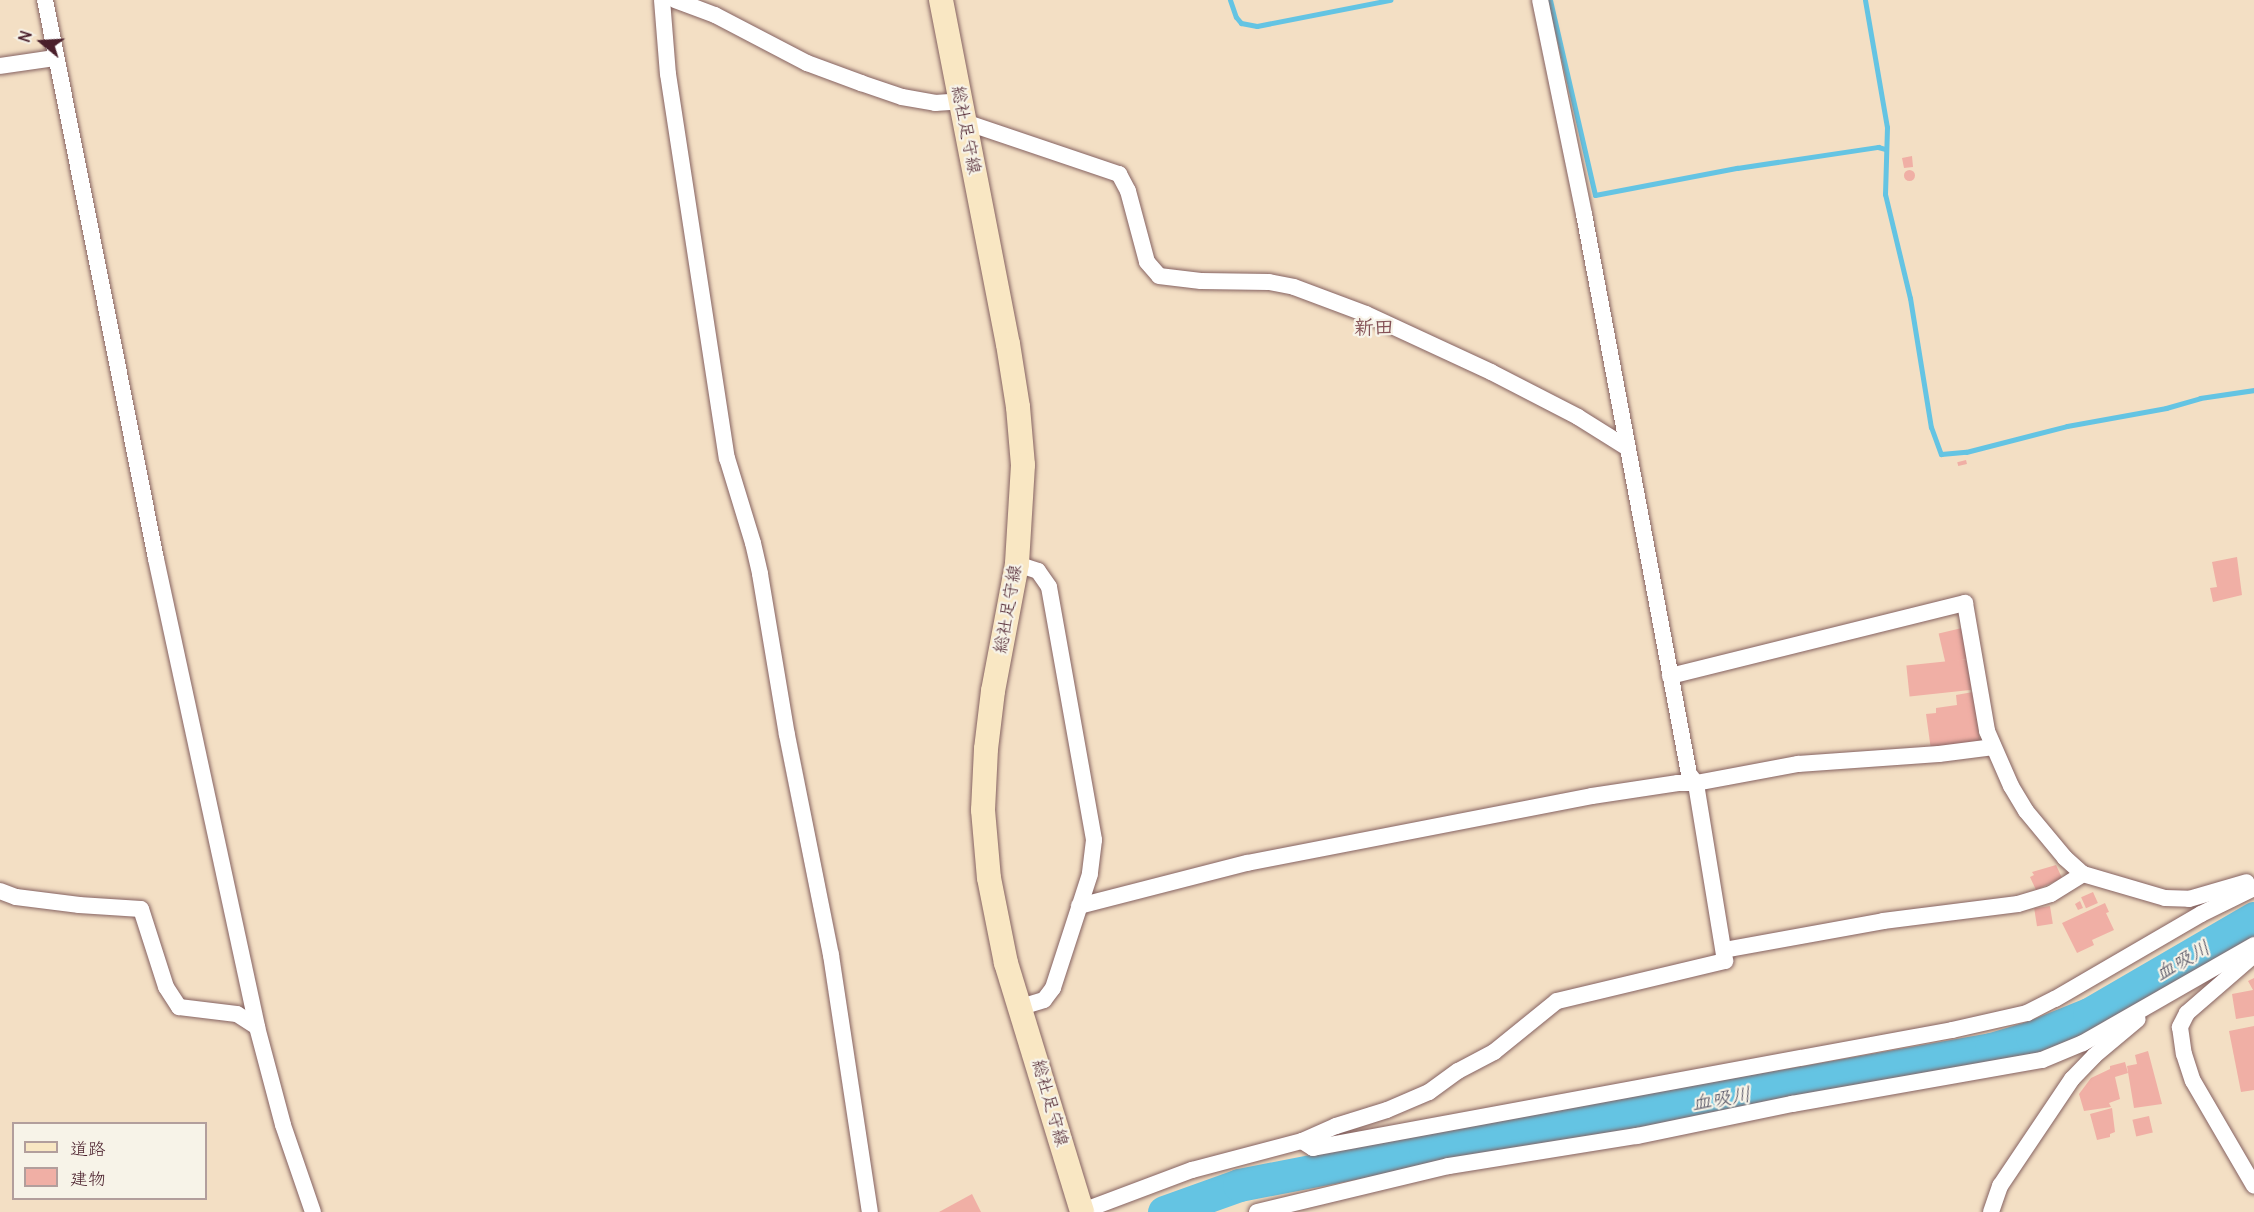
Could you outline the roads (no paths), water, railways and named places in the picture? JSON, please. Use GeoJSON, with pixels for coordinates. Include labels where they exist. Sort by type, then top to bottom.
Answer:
{"type":"FeatureCollection","features":[{"type":"Feature","properties":{"kind":"main road","name":"総社足守線"},"geometry":{"type":"LineString","coordinates":[[941,0],[1018,407],[1023,465],[1017,564],[993,690],[986,749],[983,810],[988,878],[1006,963],[1022,1007],[1081,1212]]}},
{"type":"Feature","properties":{"kind":"street"},"geometry":{"type":"LineString","coordinates":[[45,0],[163,594],[256,1027],[283,1125],[313,1212]]}},
{"type":"Feature","properties":{"kind":"street"},"geometry":{"type":"LineString","coordinates":[[662,0],[668,74],[727,458],[760,574],[787,735],[831,955],[870,1212]]}},
{"type":"Feature","properties":{"kind":"street"},"geometry":{"type":"LineString","coordinates":[[675,0],[715,15],[807,63],[902,97],[935,103],[963,112],[1119,174],[1128,191],[1147,262],[1159,276],[1201,281],[1269,282],[1294,287],[1366,314],[1491,372],[1578,417],[1626,447]]}},
{"type":"Feature","properties":{"kind":"street"},"geometry":{"type":"LineString","coordinates":[[1081,1212],[1192,1170],[1302,1141],[1429,1092],[1458,1071],[1494,1052],[1557,1001],[1725,961],[1696,783],[1689,774],[1584,214],[1540,0]]}},
{"type":"Feature","properties":{"kind":"street"},"geometry":{"type":"LineString","coordinates":[[0,66],[55,58]]}},
{"type":"Feature","properties":{"kind":"street"},"geometry":{"type":"LineString","coordinates":[[1017,564],[1038,571],[1049,587],[1094,840],[1090,874],[1053,988],[1044,1000],[1022,1007]]}},
{"type":"Feature","properties":{"kind":"street"},"geometry":{"type":"LineString","coordinates":[[1670,676],[1965,603],[1987,731],[2011,786],[2026,811],[2065,858],[2083,874],[2134,891],[2176,899],[2188,899],[2254,880]]}},
{"type":"Feature","properties":{"kind":"street"},"geometry":{"type":"LineString","coordinates":[[1079,906],[1236,866],[1389,834],[1592,796],[1678,783],[1696,783],[1798,764],[1939,754],[1995,747]]}},
{"type":"Feature","properties":{"kind":"street"},"geometry":{"type":"LineString","coordinates":[[1724,950],[1883,921],[2018,904],[2052,894],[2083,874]]}},
{"type":"Feature","properties":{"kind":"street"},"geometry":{"type":"LineString","coordinates":[[1302,1141],[1313,1148],[1952,1030],[2027,1013],[2201,914],[2254,888]]}},
{"type":"Feature","properties":{"kind":"street"},"geometry":{"type":"LineString","coordinates":[[0,891],[16,897],[79,905],[141,909],[166,987],[179,1007],[237,1014],[256,1027]]}},
{"type":"Feature","properties":{"kind":"street"},"geometry":{"type":"LineString","coordinates":[[1257,1212],[1449,1166],[1636,1136],[1792,1104],[2042,1060],[2083,1043],[2254,945]]}},
{"type":"Feature","properties":{"kind":"street"},"geometry":{"type":"LineString","coordinates":[[2254,955],[2187,1013],[2180,1027],[2184,1054],[2193,1081],[2254,1186]]}},
{"type":"Feature","properties":{"kind":"street"},"geometry":{"type":"LineString","coordinates":[[1990,1212],[2000,1186],[2072,1079],[2153,1003]]}},
{"type":"Feature","properties":{"kind":"waterway"},"geometry":{"type":"LineString","coordinates":[[1230,0],[1236,17],[1241,23],[1257,26],[1390,0]]}},
{"type":"Feature","properties":{"kind":"waterway"},"geometry":{"type":"LineString","coordinates":[[1550,0],[1595,195],[1737,168],[1878,147],[1885,149]]}},
{"type":"Feature","properties":{"kind":"waterway"},"geometry":{"type":"LineString","coordinates":[[1865,0],[1887,127],[1885,194],[1910,298],[1931,427],[1941,454],[1966,452],[2067,426],[2166,408],[2200,398],[2254,390]]}},
{"type":"Feature","properties":{"kind":"waterway","name":"血吸川"},"geometry":{"type":"LineString","coordinates":[[1164,1212],[1239,1185],[1425,1149],[1991,1049],[2032,1037],[2089,1014],[2254,918]]}},
{"type":"Feature","properties":{"kind":"district","name":"新田"},"geometry":{"type":"Point","coordinates":[1374,326]}}]}
